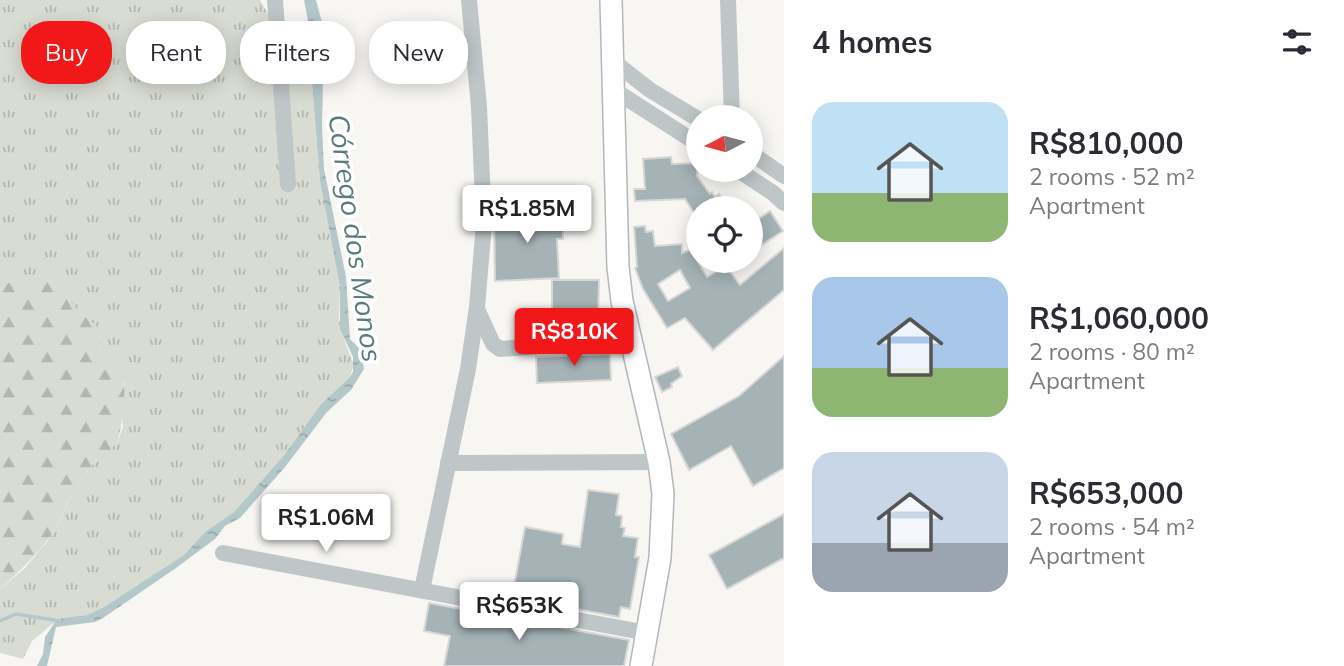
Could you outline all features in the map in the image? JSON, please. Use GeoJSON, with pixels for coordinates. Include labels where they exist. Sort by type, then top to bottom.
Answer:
{"type":"FeatureCollection","features":[{"type":"Feature","properties":{"kind":"main road"},"geometry":{"type":"LineString","coordinates":[[611,0],[618,267],[622,301],[659,462],[663,521],[660,558],[640,666]]}},
{"type":"Feature","properties":{"kind":"street"},"geometry":{"type":"LineString","coordinates":[[275,0],[288,184]]}},
{"type":"Feature","properties":{"kind":"street"},"geometry":{"type":"LineString","coordinates":[[422,590],[468,369],[477,307],[484,224],[479,107],[469,0]]}},
{"type":"Feature","properties":{"kind":"street"},"geometry":{"type":"LineString","coordinates":[[728,0],[732,105]]}},
{"type":"Feature","properties":{"kind":"street"},"geometry":{"type":"LineString","coordinates":[[613,61],[650,90],[686,112]]}},
{"type":"Feature","properties":{"kind":"street"},"geometry":{"type":"LineString","coordinates":[[614,90],[686,136]]}},
{"type":"Feature","properties":{"kind":"street"},"geometry":{"type":"LineString","coordinates":[[763,167],[781,188]]}},
{"type":"Feature","properties":{"kind":"street"},"geometry":{"type":"LineString","coordinates":[[763,180],[781,188]]}},
{"type":"Feature","properties":{"kind":"street"},"geometry":{"type":"LineString","coordinates":[[477,307],[493,344],[500,349],[631,340]]}},
{"type":"Feature","properties":{"kind":"street"},"geometry":{"type":"LineString","coordinates":[[448,463],[659,462]]}},
{"type":"Feature","properties":{"kind":"street"},"geometry":{"type":"LineString","coordinates":[[223,553],[647,633]]}},
{"type":"Feature","properties":{"kind":"green space"},"geometry":{"type":"Polygon","coordinates":[[[0,0],[260,0],[272,21],[240,21],[240,84],[312,84],[320,181],[340,287],[339,318],[354,365],[349,378],[321,404],[285,454],[234,512],[206,531],[185,555],[104,607],[87,615],[61,618],[55,622],[32,641],[23,659],[0,653],[0,589],[25,568],[46,543],[74,489],[98,458],[117,443],[123,427],[121,406],[125,383],[111,357],[99,350],[101,335],[95,325],[77,310],[59,289],[42,277],[19,274],[0,290],[0,0]]]}},
{"type":"Feature","properties":{"kind":"green space"},"geometry":{"type":"Polygon","coordinates":[[[19,274],[42,277],[59,289],[77,310],[95,325],[101,335],[99,350],[116,361],[123,370],[124,395],[116,444],[97,460],[79,483],[45,543],[0,589],[0,290],[19,274]]]}},
{"type":"Feature","properties":{"kind":"water"},"geometry":{"type":"Polygon","coordinates":[[[304,0],[316,0],[322,21],[308,21],[304,0]]]}},
{"type":"Feature","properties":{"kind":"water"},"geometry":{"type":"Polygon","coordinates":[[[312,84],[323,84],[324,169],[346,277],[350,339],[361,350],[364,369],[351,390],[327,412],[285,467],[240,518],[225,526],[215,539],[176,568],[103,618],[95,622],[56,627],[47,666],[37,666],[43,654],[45,637],[55,622],[61,618],[87,615],[104,607],[184,555],[206,531],[234,512],[285,454],[321,404],[353,372],[353,357],[340,329],[340,287],[320,181],[312,84]]]}},
{"type":"Feature","properties":{"kind":"building"},"geometry":{"type":"Polygon","coordinates":[[[671,157],[672,164],[686,163],[686,182],[701,182],[714,196],[686,196],[686,201],[635,201],[634,189],[645,189],[643,159],[671,157]]]}},
{"type":"Feature","properties":{"kind":"building"},"geometry":{"type":"Polygon","coordinates":[[[562,210],[563,239],[557,239],[559,278],[495,281],[494,213],[562,210]]]}},
{"type":"Feature","properties":{"kind":"building"},"geometry":{"type":"Polygon","coordinates":[[[770,211],[783,231],[763,244],[763,216],[770,211]]]}},
{"type":"Feature","properties":{"kind":"building"},"geometry":{"type":"Polygon","coordinates":[[[645,226],[646,232],[653,231],[655,246],[682,244],[682,253],[686,252],[686,273],[705,273],[707,277],[714,273],[731,273],[740,285],[754,273],[763,273],[763,266],[784,248],[784,290],[713,350],[685,318],[667,328],[643,289],[635,268],[634,227],[645,226]],[[680,270],[658,284],[668,301],[690,288],[680,270]]]}},
{"type":"Feature","properties":{"kind":"building"},"geometry":{"type":"Polygon","coordinates":[[[552,280],[599,280],[598,323],[552,323],[552,280]]]}},
{"type":"Feature","properties":{"kind":"building"},"geometry":{"type":"Polygon","coordinates":[[[610,354],[611,380],[537,383],[536,357],[610,354]]]}},
{"type":"Feature","properties":{"kind":"building"},"geometry":{"type":"Polygon","coordinates":[[[784,356],[784,468],[753,486],[731,446],[689,470],[671,434],[739,396],[784,356]]]}},
{"type":"Feature","properties":{"kind":"building"},"geometry":{"type":"Polygon","coordinates":[[[678,367],[682,376],[671,384],[672,387],[662,392],[655,377],[678,367]]]}},
{"type":"Feature","properties":{"kind":"building"},"geometry":{"type":"Polygon","coordinates":[[[588,490],[619,494],[616,515],[622,516],[621,527],[625,528],[623,536],[638,538],[635,557],[639,557],[630,609],[621,607],[619,617],[512,597],[525,527],[563,534],[562,544],[580,547],[588,490]]]}},
{"type":"Feature","properties":{"kind":"building"},"geometry":{"type":"Polygon","coordinates":[[[784,514],[784,558],[727,589],[709,555],[784,514]]]}},
{"type":"Feature","properties":{"kind":"building"},"geometry":{"type":"Polygon","coordinates":[[[429,603],[629,640],[624,666],[444,666],[450,636],[424,631],[429,603]]]}},
{"type":"Feature","properties":{"kind":"waterway"},"geometry":{"type":"LineString","coordinates":[[0,621],[16,614],[60,621]]}},
{"type":"Feature","properties":{"kind":"water label","name":"Córrego dos Monos"},"geometry":{"type":"Point","coordinates":[356,238]}}]}
